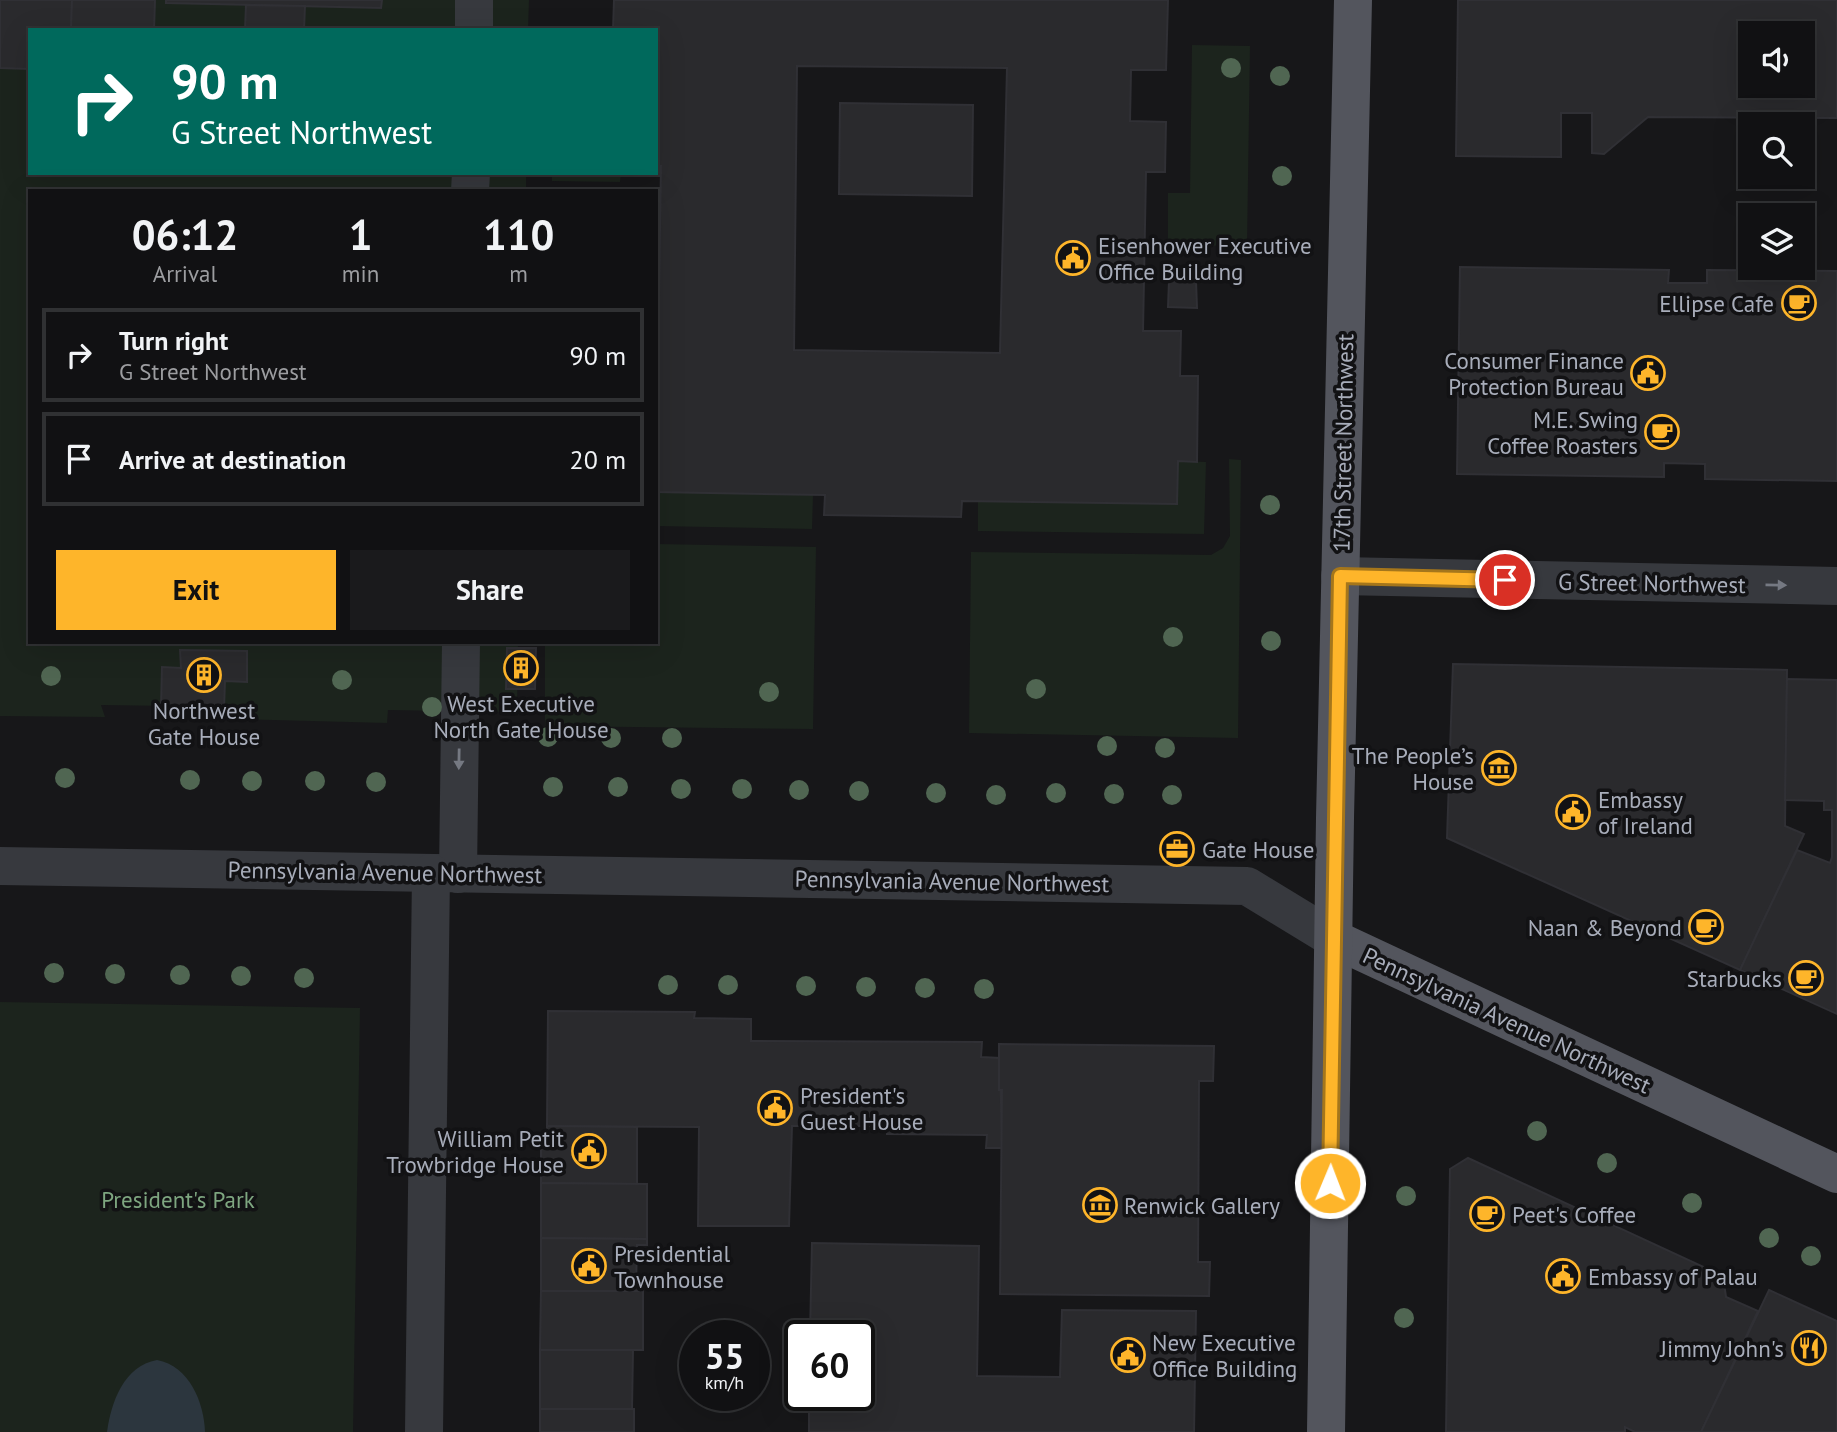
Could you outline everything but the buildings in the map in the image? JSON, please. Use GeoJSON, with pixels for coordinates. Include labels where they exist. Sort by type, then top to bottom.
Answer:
{"type":"FeatureCollection","features":[{"type":"Feature","properties":{"kind":"main road","name":"17th Street Northwest"},"geometry":{"type":"LineString","coordinates":[[1326,1432],[1340,576],[1353,0]]}},
{"type":"Feature","properties":{"kind":"main road","name":"Pennsylvania Avenue Northwest"},"geometry":{"type":"LineString","coordinates":[[1334,939],[1837,1174]]}},
{"type":"Feature","properties":{"kind":"street"},"geometry":{"type":"LineString","coordinates":[[474,0],[474,28]]}},
{"type":"Feature","properties":{"kind":"street","name":"G Street Northwest"},"geometry":{"type":"LineString","coordinates":[[1340,576],[1837,586]]}},
{"type":"Feature","properties":{"kind":"street"},"geometry":{"type":"LineString","coordinates":[[424,1432],[445,874],[461,644]]}},
{"type":"Feature","properties":{"kind":"street","name":"Pennsylvania Avenue Northwest"},"geometry":{"type":"LineString","coordinates":[[0,866],[1247,886],[1334,939]]}},
{"type":"Feature","properties":{"kind":"green space"},"geometry":{"type":"Polygon","coordinates":[[[0,0],[529,0],[528,28],[28,28],[28,175],[526,175],[526,189],[28,189],[28,644],[518,644],[517,712],[388,710],[387,723],[237,719],[239,707],[101,705],[105,717],[0,716],[0,0]]]}},
{"type":"Feature","properties":{"kind":"green space"},"geometry":{"type":"Polygon","coordinates":[[[1192,45],[1250,46],[1247,246],[1168,245],[1168,193],[1190,193],[1192,45]]]}},
{"type":"Feature","properties":{"kind":"green space"},"geometry":{"type":"Polygon","coordinates":[[[552,175],[621,175],[620,182],[552,181],[552,175]]]}},
{"type":"Feature","properties":{"kind":"green space"},"geometry":{"type":"Polygon","coordinates":[[[1229,459],[1241,460],[1238,738],[969,733],[971,552],[1211,555],[1223,548],[1230,536],[1229,459]]]}},
{"type":"Feature","properties":{"kind":"green space"},"geometry":{"type":"Polygon","coordinates":[[[1178,461],[1206,462],[1204,534],[978,531],[978,501],[1177,504],[1178,461]]]}},
{"type":"Feature","properties":{"kind":"green space"},"geometry":{"type":"Polygon","coordinates":[[[658,492],[813,495],[812,529],[658,526],[658,492]]]}},
{"type":"Feature","properties":{"kind":"green space"},"geometry":{"type":"Polygon","coordinates":[[[658,544],[816,547],[813,729],[545,726],[545,644],[658,644],[658,544]]]}},
{"type":"Feature","properties":{"kind":"green space","name":"President's Park"},"geometry":{"type":"Polygon","coordinates":[[[0,1002],[360,1008],[353,1432],[0,1432],[0,1002]]]}},
{"type":"Feature","properties":{"kind":"shaded area"},"geometry":{"type":"Polygon","coordinates":[[[157,1360],[178,1370],[193,1387],[202,1409],[205,1432],[107,1432],[121,1387],[136,1370],[157,1360]]]}},
{"type":"Feature","properties":{"kind":"place","name":"Eisenhower Executive Office Building"},"geometry":{"type":"Point","coordinates":[1073,258]}},
{"type":"Feature","properties":{"kind":"place","name":"Ellipse Cafe"},"geometry":{"type":"Point","coordinates":[1799,303]}},
{"type":"Feature","properties":{"kind":"place","name":"Consumer Finance Protection Bureau"},"geometry":{"type":"Point","coordinates":[1648,373]}},
{"type":"Feature","properties":{"kind":"place","name":"M.E. Swing Coffee Roasters"},"geometry":{"type":"Point","coordinates":[1662,432]}},
{"type":"Feature","properties":{"kind":"place","name":"West Executive North Gate House"},"geometry":{"type":"Point","coordinates":[521,668]}},
{"type":"Feature","properties":{"kind":"place","name":"Northwest Gate House"},"geometry":{"type":"Point","coordinates":[204,675]}},
{"type":"Feature","properties":{"kind":"place","name":"The People’s House"},"geometry":{"type":"Point","coordinates":[1499,768]}},
{"type":"Feature","properties":{"kind":"place","name":"Embassy of Ireland"},"geometry":{"type":"Point","coordinates":[1573,812]}},
{"type":"Feature","properties":{"kind":"place","name":"Gate House"},"geometry":{"type":"Point","coordinates":[1177,849]}},
{"type":"Feature","properties":{"kind":"place","name":"Naan & Beyond"},"geometry":{"type":"Point","coordinates":[1706,927]}},
{"type":"Feature","properties":{"kind":"place","name":"Starbucks"},"geometry":{"type":"Point","coordinates":[1806,978]}},
{"type":"Feature","properties":{"kind":"place","name":"President's Guest House"},"geometry":{"type":"Point","coordinates":[775,1108]}},
{"type":"Feature","properties":{"kind":"place","name":"William Petit Trowbridge House"},"geometry":{"type":"Point","coordinates":[589,1151]}},
{"type":"Feature","properties":{"kind":"place","name":"Renwick Gallery"},"geometry":{"type":"Point","coordinates":[1100,1205]}},
{"type":"Feature","properties":{"kind":"place","name":"Peet's Coffee"},"geometry":{"type":"Point","coordinates":[1487,1214]}},
{"type":"Feature","properties":{"kind":"place","name":"Presidential Townhouse"},"geometry":{"type":"Point","coordinates":[589,1266]}},
{"type":"Feature","properties":{"kind":"place","name":"Embassy of Palau"},"geometry":{"type":"Point","coordinates":[1563,1276]}},
{"type":"Feature","properties":{"kind":"place","name":"Jimmy John's"},"geometry":{"type":"Point","coordinates":[1809,1348]}},
{"type":"Feature","properties":{"kind":"place","name":"New Executive Office Building"},"geometry":{"type":"Point","coordinates":[1128,1355]}},
{"type":"Feature","properties":{"kind":"route"},"geometry":{"type":"LineString","coordinates":[[1330,1183],[1340,576],[1505,580]]}}]}
